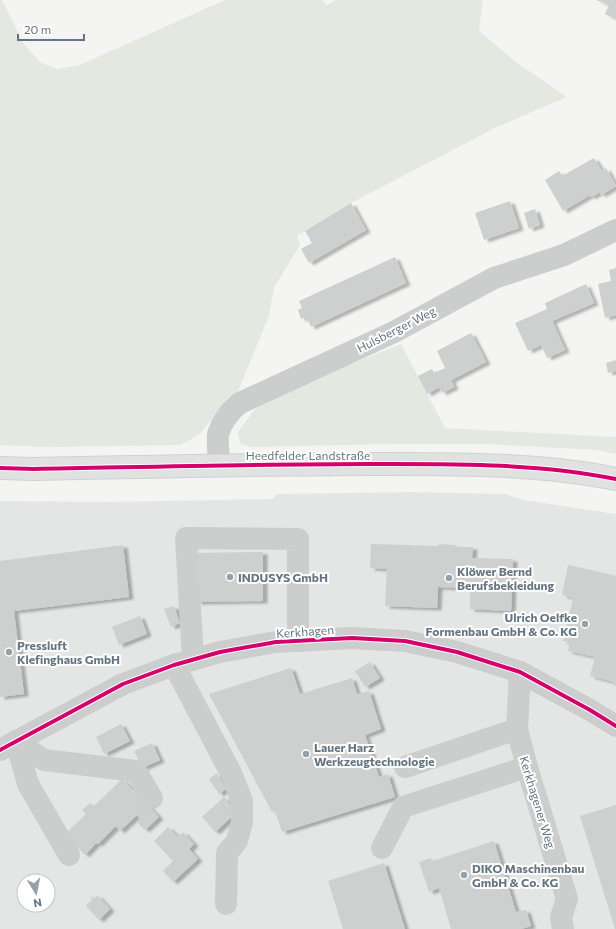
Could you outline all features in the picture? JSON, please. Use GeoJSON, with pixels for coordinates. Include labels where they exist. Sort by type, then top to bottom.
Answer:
{"type":"FeatureCollection","features":[{"type":"Feature","properties":{"kind":"main road","name":"Heedfelder Landstraße"},"geometry":{"type":"LineString","coordinates":[[0,468],[34,469],[331,464],[446,464],[552,470],[592,474],[616,479]]}},
{"type":"Feature","properties":{"kind":"street","name":"Hulsberger Weg"},"geometry":{"type":"LineString","coordinates":[[219,466],[218,434],[226,418],[240,403],[394,332],[494,278],[564,255],[616,230]]}},
{"type":"Feature","properties":{"kind":"street"},"geometry":{"type":"LineString","coordinates":[[226,904],[227,853],[237,841],[242,822],[242,801],[183,662],[186,538],[298,539],[298,641]]}},
{"type":"Feature","properties":{"kind":"street","name":"Kerkhagen"},"geometry":{"type":"LineString","coordinates":[[8,746],[123,684],[183,662],[226,651],[276,642],[352,638],[405,641],[457,652],[520,672],[616,726]]}},
{"type":"Feature","properties":{"kind":"street","name":"Kerkhagener Weg"},"geometry":{"type":"LineString","coordinates":[[520,672],[517,729],[567,899],[562,923]]}},
{"type":"Feature","properties":{"kind":"street"},"geometry":{"type":"LineString","coordinates":[[405,767],[517,729]]}},
{"type":"Feature","properties":{"kind":"street"},"geometry":{"type":"LineString","coordinates":[[8,746],[44,760],[136,770],[152,798]]}},
{"type":"Feature","properties":{"kind":"street"},"geometry":{"type":"LineString","coordinates":[[8,746],[69,855]]}},
{"type":"Feature","properties":{"kind":"street"},"geometry":{"type":"LineString","coordinates":[[382,848],[403,807],[527,767]]}},
{"type":"Feature","properties":{"kind":"shaded area"},"geometry":{"type":"Polygon","coordinates":[[[0,0],[2,0],[23,43],[40,62],[57,69],[79,65],[225,0],[321,0],[327,5],[336,0],[483,0],[479,31],[516,62],[567,97],[497,127],[351,203],[297,236],[300,245],[274,288],[269,316],[236,396],[228,399],[199,435],[180,445],[46,447],[0,445],[0,0]]]}},
{"type":"Feature","properties":{"kind":"shaded area"},"geometry":{"type":"Polygon","coordinates":[[[401,344],[445,428],[616,437],[616,454],[598,450],[485,444],[252,447],[240,444],[238,432],[255,409],[279,392],[401,344]]]}},
{"type":"Feature","properties":{"kind":"shaded area"},"geometry":{"type":"Polygon","coordinates":[[[412,492],[506,494],[524,500],[616,514],[616,929],[0,929],[0,501],[107,502],[272,499],[278,494],[412,492]]]}},
{"type":"Feature","properties":{"kind":"building"},"geometry":{"type":"Polygon","coordinates":[[[596,0],[616,0],[616,19],[605,14],[609,5],[596,0]]]}},
{"type":"Feature","properties":{"kind":"building"},"geometry":{"type":"Polygon","coordinates":[[[594,158],[602,171],[606,168],[616,186],[601,195],[600,192],[591,197],[590,195],[563,211],[545,180],[559,171],[562,176],[594,158]]]}},
{"type":"Feature","properties":{"kind":"building"},"geometry":{"type":"Polygon","coordinates":[[[510,201],[519,228],[484,240],[475,213],[510,201]]]}},
{"type":"Feature","properties":{"kind":"building"},"geometry":{"type":"Polygon","coordinates":[[[351,203],[366,230],[309,263],[301,249],[312,243],[305,231],[351,203]]]}},
{"type":"Feature","properties":{"kind":"building"},"geometry":{"type":"Polygon","coordinates":[[[535,209],[540,225],[529,229],[524,213],[535,209]]]}},
{"type":"Feature","properties":{"kind":"building"},"geometry":{"type":"Polygon","coordinates":[[[395,257],[406,283],[311,327],[306,317],[301,319],[298,310],[302,308],[299,301],[395,257]]]}},
{"type":"Feature","properties":{"kind":"building"},"geometry":{"type":"Polygon","coordinates":[[[616,268],[616,315],[605,318],[598,284],[611,281],[609,270],[616,268]]]}},
{"type":"Feature","properties":{"kind":"building"},"geometry":{"type":"Polygon","coordinates":[[[586,284],[594,303],[552,321],[565,350],[547,358],[541,345],[528,351],[515,323],[547,309],[545,303],[586,284]]]}},
{"type":"Feature","properties":{"kind":"building"},"geometry":{"type":"Polygon","coordinates":[[[471,333],[486,362],[451,380],[454,387],[442,393],[439,387],[427,394],[418,376],[432,369],[434,373],[445,368],[437,351],[471,333]]]}},
{"type":"Feature","properties":{"kind":"building"},"geometry":{"type":"Polygon","coordinates":[[[616,360],[616,371],[608,373],[606,363],[616,360]]]}},
{"type":"Feature","properties":{"kind":"building","name":"Klöwer Bernd Berufsbekleidung"},"geometry":{"type":"Polygon","coordinates":[[[371,544],[455,545],[455,547],[473,547],[472,558],[513,559],[511,611],[470,609],[470,588],[438,587],[437,608],[385,606],[387,569],[370,568],[371,544]]]}},
{"type":"Feature","properties":{"kind":"building","name":"Pressluft Klefinghaus GmbH"},"geometry":{"type":"Polygon","coordinates":[[[123,545],[129,597],[14,611],[24,694],[0,697],[0,561],[123,545]]]}},
{"type":"Feature","properties":{"kind":"building","name":"INDUSYS GmbH"},"geometry":{"type":"Polygon","coordinates":[[[263,552],[263,601],[197,602],[196,553],[263,552]]]}},
{"type":"Feature","properties":{"kind":"building","name":"Ulrich Oelfke Formenbau GmbH & Co. KG"},"geometry":{"type":"Polygon","coordinates":[[[568,565],[616,576],[616,686],[613,685],[614,682],[590,676],[595,657],[568,651],[569,646],[566,641],[563,641],[573,598],[562,595],[568,565]]]}},
{"type":"Feature","properties":{"kind":"building"},"geometry":{"type":"Polygon","coordinates":[[[174,606],[180,623],[171,627],[164,609],[174,606]]]}},
{"type":"Feature","properties":{"kind":"building"},"geometry":{"type":"Polygon","coordinates":[[[140,616],[147,634],[119,645],[112,627],[140,616]]]}},
{"type":"Feature","properties":{"kind":"building"},"geometry":{"type":"Polygon","coordinates":[[[370,662],[380,678],[365,687],[355,671],[370,662]]]}},
{"type":"Feature","properties":{"kind":"building","name":"Lauer Harz Werkzeugtechnologie"},"geometry":{"type":"Polygon","coordinates":[[[291,668],[300,694],[352,678],[357,694],[369,691],[381,729],[365,735],[379,777],[388,774],[395,797],[282,832],[275,811],[272,812],[209,694],[291,668]]]}},
{"type":"Feature","properties":{"kind":"building"},"geometry":{"type":"Polygon","coordinates":[[[121,724],[130,741],[104,754],[96,737],[121,724]]]}},
{"type":"Feature","properties":{"kind":"building"},"geometry":{"type":"Polygon","coordinates":[[[152,743],[160,760],[142,768],[134,751],[152,743]]]}},
{"type":"Feature","properties":{"kind":"building"},"geometry":{"type":"Polygon","coordinates":[[[217,773],[226,789],[219,794],[209,779],[217,773]]]}},
{"type":"Feature","properties":{"kind":"building"},"geometry":{"type":"Polygon","coordinates":[[[122,779],[133,790],[136,787],[138,795],[159,817],[145,830],[137,822],[140,819],[137,815],[120,831],[116,826],[98,844],[96,843],[85,855],[65,834],[86,814],[82,810],[90,803],[94,806],[122,779]]]}},
{"type":"Feature","properties":{"kind":"building"},"geometry":{"type":"Polygon","coordinates":[[[224,797],[237,812],[215,832],[202,817],[224,797]]]}},
{"type":"Feature","properties":{"kind":"building"},"geometry":{"type":"Polygon","coordinates":[[[616,805],[616,929],[615,929],[580,816],[616,805]]]}},
{"type":"Feature","properties":{"kind":"building"},"geometry":{"type":"Polygon","coordinates":[[[168,827],[178,837],[183,832],[194,844],[189,849],[198,859],[173,882],[163,871],[173,861],[154,841],[168,827]]]}},
{"type":"Feature","properties":{"kind":"building","name":"DIKO Maschinenbau GmbH & Co. KG"},"geometry":{"type":"Polygon","coordinates":[[[494,841],[516,912],[526,910],[531,926],[521,929],[451,929],[439,888],[429,892],[419,862],[431,858],[432,861],[494,841]]]}},
{"type":"Feature","properties":{"kind":"building"},"geometry":{"type":"Polygon","coordinates":[[[384,863],[405,929],[343,929],[328,881],[384,863]]]}},
{"type":"Feature","properties":{"kind":"building"},"geometry":{"type":"Polygon","coordinates":[[[97,895],[110,909],[99,920],[86,906],[92,899],[90,896],[94,898],[97,895]]]}},
{"type":"Feature","properties":{"kind":"cycle path"},"geometry":{"type":"LineString","coordinates":[[0,468],[34,469],[330,464],[464,465],[525,467],[616,479]]}},
{"type":"Feature","properties":{"kind":"cycle path"},"geometry":{"type":"LineString","coordinates":[[0,750],[123,684],[174,665],[220,652],[276,642],[352,638],[405,641],[457,652],[520,672],[616,726]]}},
{"type":"Feature","properties":{"kind":"place","name":"INDUSYS GmbH"},"geometry":{"type":"Point","coordinates":[230,577]}},
{"type":"Feature","properties":{"kind":"place","name":"Klöwer Bernd Berufsbekleidung"},"geometry":{"type":"Point","coordinates":[449,578]}},
{"type":"Feature","properties":{"kind":"place","name":"Ulrich Oelfke Formenbau GmbH & Co. KG"},"geometry":{"type":"Point","coordinates":[585,624]}},
{"type":"Feature","properties":{"kind":"place","name":"Pressluft Klefinghaus GmbH"},"geometry":{"type":"Point","coordinates":[9,652]}},
{"type":"Feature","properties":{"kind":"place","name":"Lauer Harz Werkzeugtechnologie"},"geometry":{"type":"Point","coordinates":[306,754]}},
{"type":"Feature","properties":{"kind":"place","name":"DIKO Maschinenbau GmbH & Co. KG"},"geometry":{"type":"Point","coordinates":[464,875]}}]}
